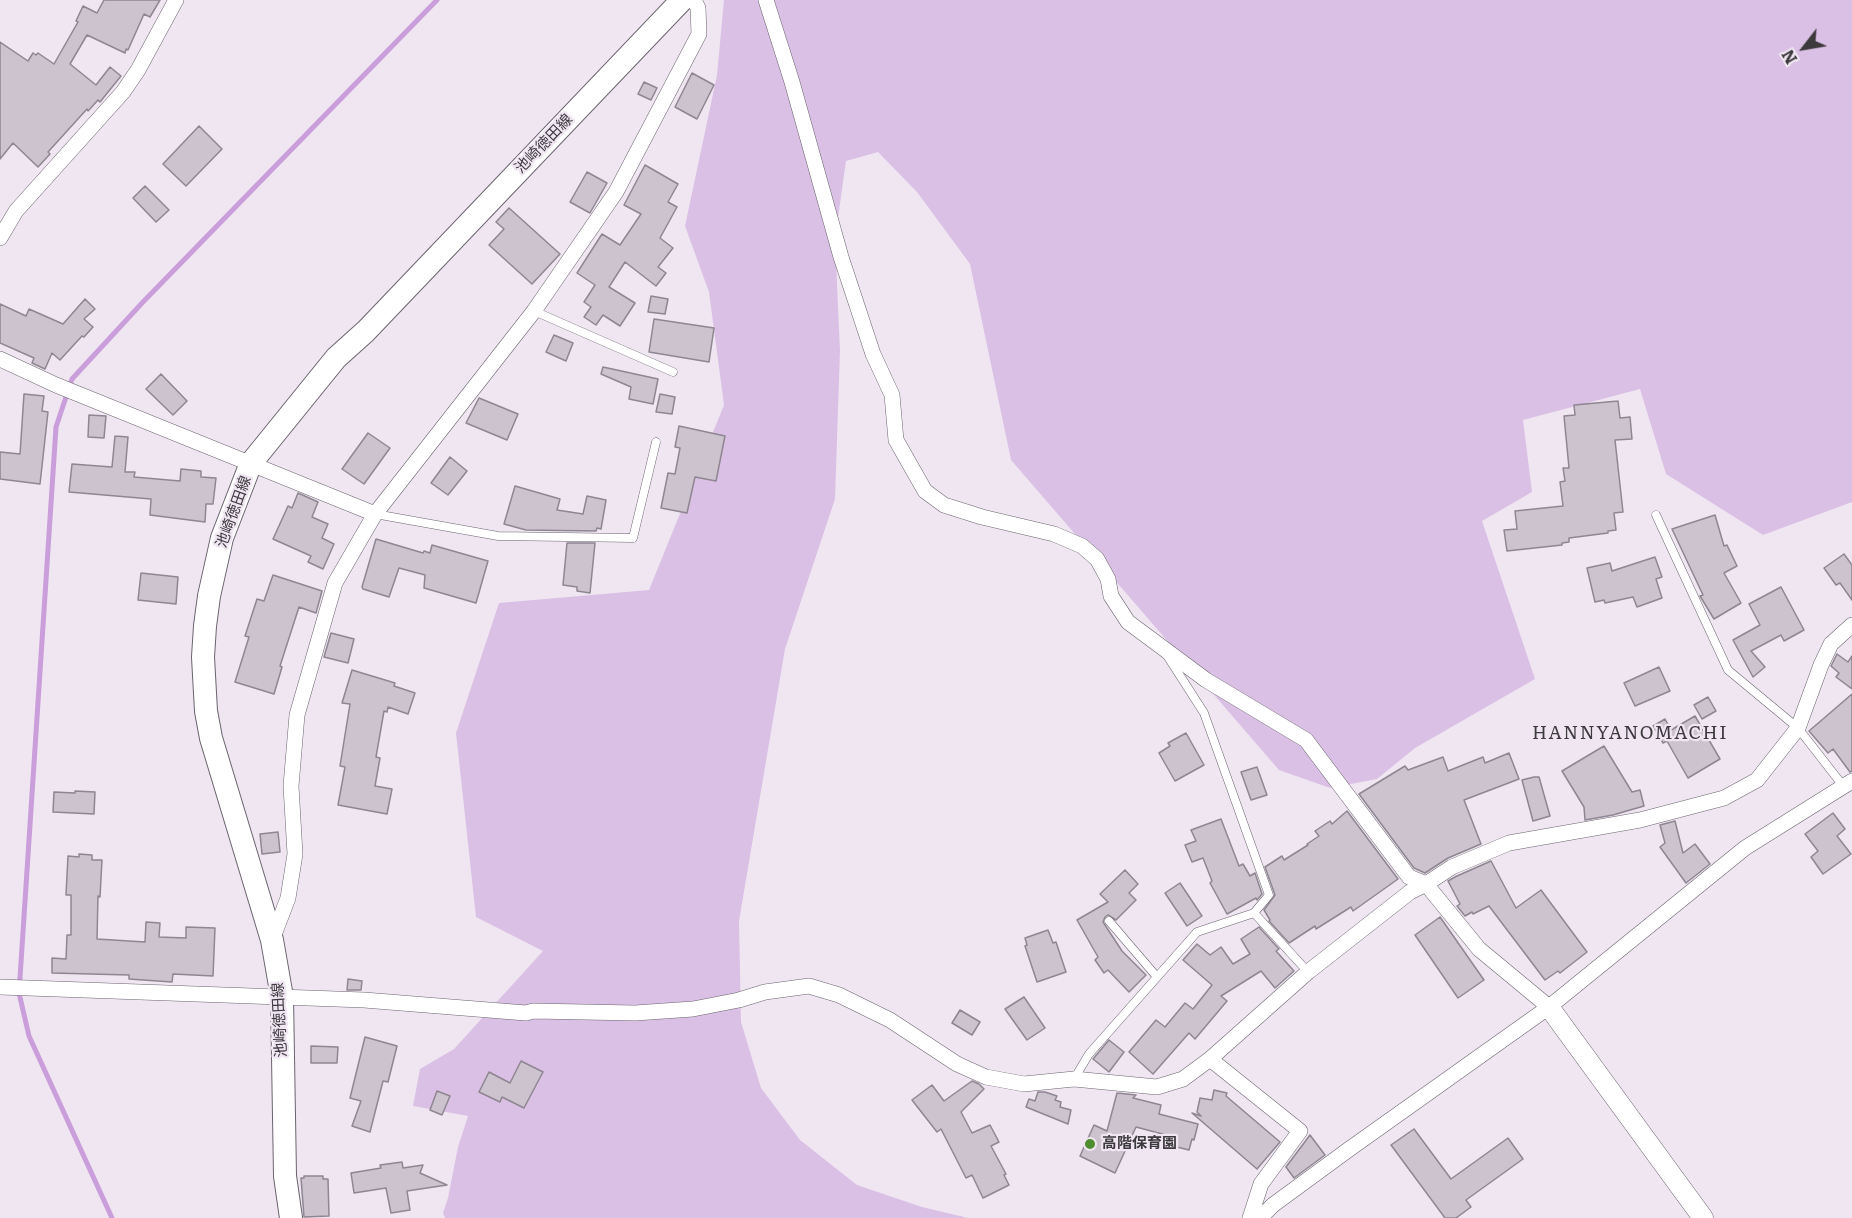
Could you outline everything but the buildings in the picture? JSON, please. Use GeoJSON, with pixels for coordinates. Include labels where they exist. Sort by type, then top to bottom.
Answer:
{"type":"FeatureCollection","features":[{"type":"Feature","properties":{"kind":"main road","name":"池崎徳田線"},"geometry":{"type":"LineString","coordinates":[[291,1218],[285,1176],[282,997],[272,940],[211,738],[204,684],[205,626],[222,538],[251,463],[336,358],[366,331],[682,0]]}},
{"type":"Feature","properties":{"kind":"street"},"geometry":{"type":"LineString","coordinates":[[0,238],[16,211],[123,92],[138,70],[176,0]]}},
{"type":"Feature","properties":{"kind":"street"},"geometry":{"type":"LineString","coordinates":[[272,940],[288,898],[295,854],[291,786],[297,716],[335,583],[375,514],[534,311],[616,192],[699,34],[698,8],[694,0]]}},
{"type":"Feature","properties":{"kind":"street"},"geometry":{"type":"LineString","coordinates":[[766,0],[792,82],[841,257],[873,354],[892,395],[896,440],[925,492],[945,505],[982,518],[1054,534],[1082,546],[1097,559],[1108,579],[1110,596],[1128,622],[1206,680],[1306,740],[1409,878],[1426,885],[1479,948],[1549,1007],[1703,1218]]}},
{"type":"Feature","properties":{"kind":"street"},"geometry":{"type":"LineString","coordinates":[[0,359],[56,385],[375,514]]}},
{"type":"Feature","properties":{"kind":"street"},"geometry":{"type":"LineString","coordinates":[[2,987],[364,1000],[526,1013],[533,1011],[635,1013],[693,1009],[739,1000],[765,992],[809,986],[838,995],[890,1020],[957,1064],[986,1077],[1024,1084],[1074,1079],[1157,1087],[1183,1079],[1210,1059],[1308,972],[1410,891],[1426,885],[1452,867],[1509,843],[1640,820],[1724,798],[1757,780],[1798,728],[1831,644],[1852,625]]}},
{"type":"Feature","properties":{"kind":"street"},"geometry":{"type":"LineString","coordinates":[[1260,1218],[1273,1205],[1347,1150],[1549,1007],[1745,848],[1848,784]]}},
{"type":"Feature","properties":{"kind":"street"},"geometry":{"type":"LineString","coordinates":[[1210,1059],[1300,1131],[1261,1184],[1250,1218]]}},
{"type":"Feature","properties":{"kind":"lane"},"geometry":{"type":"LineString","coordinates":[[534,311],[673,372]]}},
{"type":"Feature","properties":{"kind":"lane"},"geometry":{"type":"LineString","coordinates":[[375,514],[498,536],[633,538],[656,442]]}},
{"type":"Feature","properties":{"kind":"lane"},"geometry":{"type":"LineString","coordinates":[[1656,515],[1728,670],[1798,728],[1848,784]]}},
{"type":"Feature","properties":{"kind":"lane"},"geometry":{"type":"LineString","coordinates":[[1074,1079],[1089,1054],[1197,932],[1254,913],[1269,895],[1204,713],[1163,649]]}},
{"type":"Feature","properties":{"kind":"lane"},"geometry":{"type":"LineString","coordinates":[[1254,913],[1308,972]]}},
{"type":"Feature","properties":{"kind":"lane"},"geometry":{"type":"LineString","coordinates":[[1110,921],[1157,977]]}},
{"type":"Feature","properties":{"kind":"shaded area"},"geometry":{"type":"Polygon","coordinates":[[[724,0],[1852,0],[1852,502],[1763,535],[1666,474],[1640,389],[1523,420],[1532,492],[1482,521],[1535,679],[1415,748],[1377,779],[1330,788],[1279,770],[1011,460],[970,264],[917,192],[878,152],[846,161],[835,239],[840,351],[835,499],[785,649],[739,921],[741,1022],[761,1088],[800,1140],[857,1185],[922,1207],[968,1218],[445,1218],[443,1213],[458,1147],[468,1116],[413,1106],[420,1069],[454,1049],[543,951],[476,917],[456,733],[499,603],[649,590],[724,405],[709,292],[685,226],[717,75],[724,0]]]}},
{"type":"Feature","properties":{"kind":"waterway"},"geometry":{"type":"LineString","coordinates":[[112,1218],[29,1036],[19,993],[56,427],[72,379],[143,302],[437,0]]}},
{"type":"Feature","properties":{"kind":"place","name":"高階保育園"},"geometry":{"type":"Point","coordinates":[1090,1144]}},
{"type":"Feature","properties":{"kind":"district","name":"HANNYANOMACHI"},"geometry":{"type":"Point","coordinates":[1630,734]}}]}
